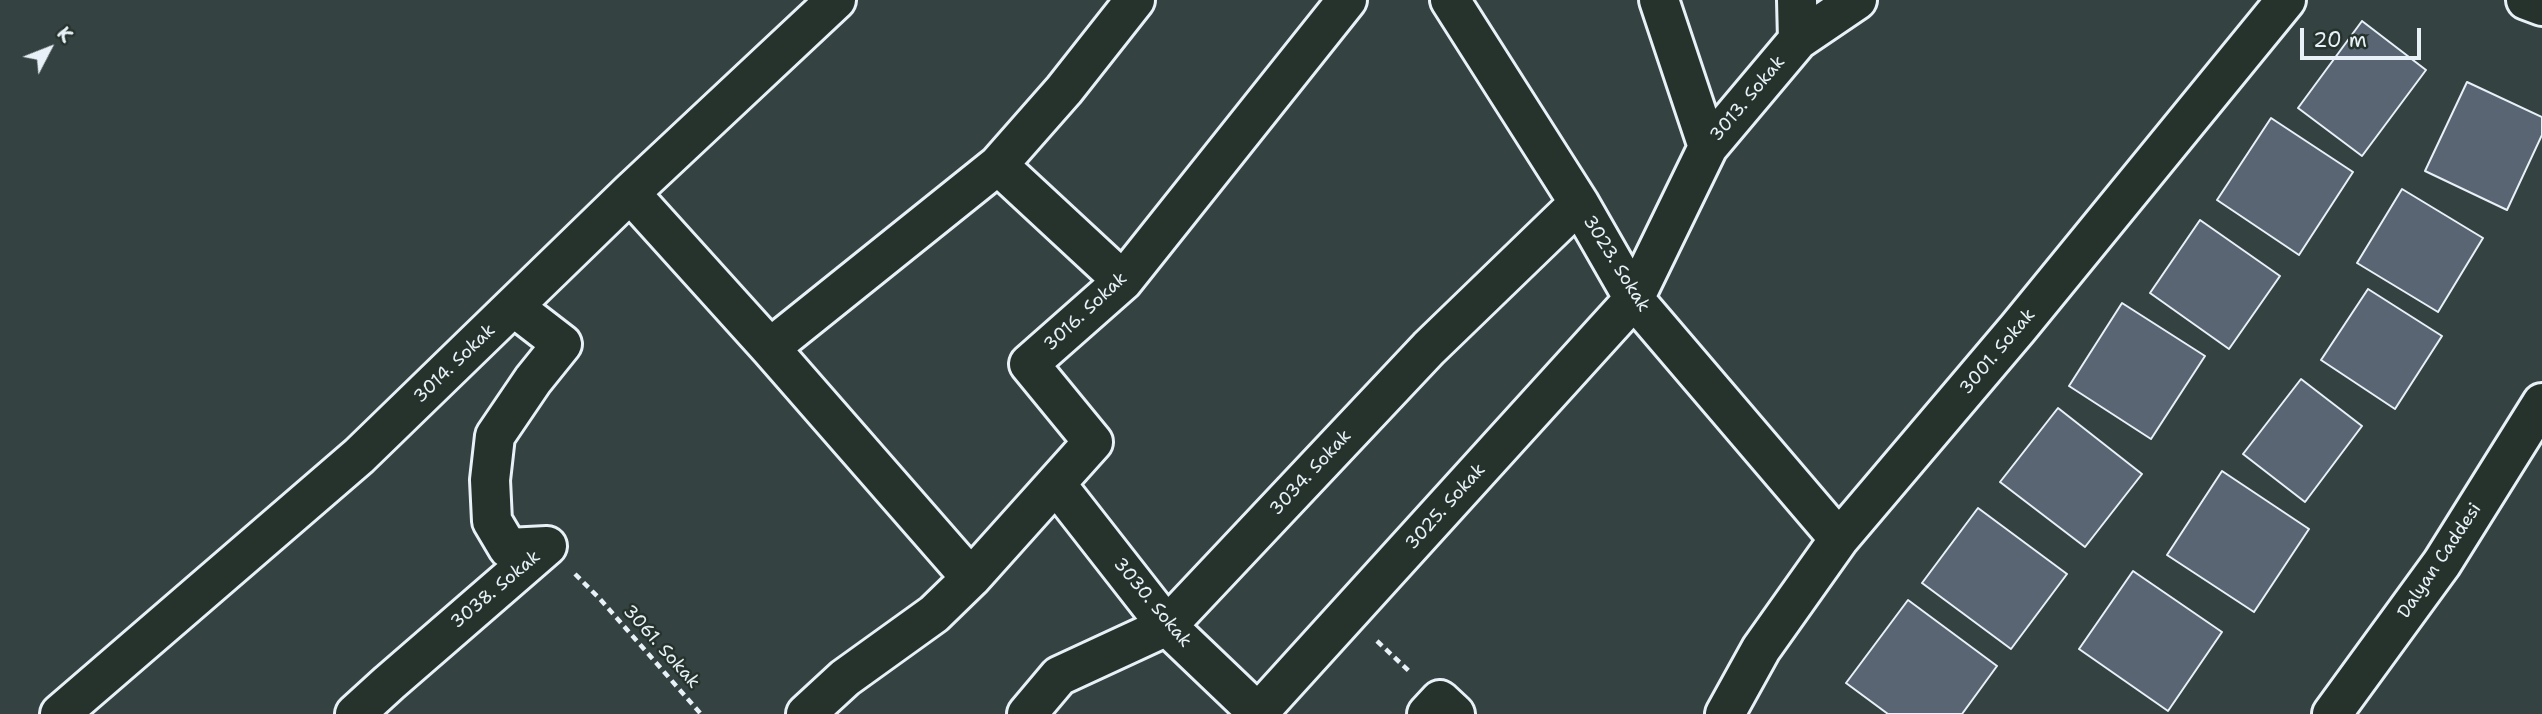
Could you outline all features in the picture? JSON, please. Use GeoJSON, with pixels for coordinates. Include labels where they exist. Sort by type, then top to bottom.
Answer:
{"type":"FeatureCollection","features":[{"type":"Feature","properties":{"kind":"street","name":"3014. Sokak"},"geometry":{"type":"LineString","coordinates":[[60,714],[359,456],[630,193],[836,0]]}},
{"type":"Feature","properties":{"kind":"street"},"geometry":{"type":"LineString","coordinates":[[770,348],[998,165],[1064,90],[1135,0]]}},
{"type":"Feature","properties":{"kind":"street","name":"3016. Sokak"},"geometry":{"type":"LineString","coordinates":[[806,714],[845,678],[934,614],[971,578],[1093,442],[1028,364],[1123,281],[1346,0]]}},
{"type":"Feature","properties":{"kind":"street","name":"3023. Sokak"},"geometry":{"type":"LineString","coordinates":[[1450,0],[1634,299],[1839,540]]}},
{"type":"Feature","properties":{"kind":"street"},"geometry":{"type":"LineString","coordinates":[[1659,0],[1708,146]]}},
{"type":"Feature","properties":{"kind":"street"},"geometry":{"type":"LineString","coordinates":[[1797,0],[1798,40]]}},
{"type":"Feature","properties":{"kind":"street","name":"3013. Sokak"},"geometry":{"type":"LineString","coordinates":[[1634,299],[1708,146],[1798,40],[1857,0]]}},
{"type":"Feature","properties":{"kind":"street","name":"3001. Sokak"},"geometry":{"type":"LineString","coordinates":[[1725,714],[1761,649],[1839,540],[2018,328],[2286,0]]}},
{"type":"Feature","properties":{"kind":"street"},"geometry":{"type":"LineString","coordinates":[[2526,0],[2542,6]]}},
{"type":"Feature","properties":{"kind":"street"},"geometry":{"type":"LineString","coordinates":[[998,165],[1123,281]]}},
{"type":"Feature","properties":{"kind":"street"},"geometry":{"type":"LineString","coordinates":[[630,193],[971,578]]}},
{"type":"Feature","properties":{"kind":"street","name":"3034. Sokak"},"geometry":{"type":"LineString","coordinates":[[1027,714],[1059,676],[1167,626],[1429,348],[1578,204]]}},
{"type":"Feature","properties":{"kind":"street","name":"3025. Sokak"},"geometry":{"type":"LineString","coordinates":[[1257,714],[1634,299]]}},
{"type":"Feature","properties":{"kind":"street","name":"3038. Sokak"},"geometry":{"type":"LineString","coordinates":[[355,714],[547,546],[508,548],[492,521],[490,480],[495,436],[533,380],[562,344],[514,307]]}},
{"type":"Feature","properties":{"kind":"street","name":"Dalyan Caddesi"},"geometry":{"type":"LineString","coordinates":[[2332,714],[2442,563],[2542,403]]}},
{"type":"Feature","properties":{"kind":"street","name":"3030. Sokak"},"geometry":{"type":"LineString","coordinates":[[1056,484],[1167,626],[1257,714]]}},
{"type":"Feature","properties":{"kind":"path","name":"3061. Sokak"},"geometry":{"type":"LineString","coordinates":[[600,599],[701,714]]}},
{"type":"Feature","properties":{"kind":"path"},"geometry":{"type":"LineString","coordinates":[[1349,614],[1441,709]]}},
{"type":"Feature","properties":{"kind":"building"},"geometry":{"type":"Polygon","coordinates":[[[2362,21],[2426,70],[2362,156],[2298,108],[2362,21]]]}},
{"type":"Feature","properties":{"kind":"building"},"geometry":{"type":"Polygon","coordinates":[[[2467,82],[2542,117],[2542,135],[2507,210],[2425,171],[2467,82]]]}},
{"type":"Feature","properties":{"kind":"building"},"geometry":{"type":"Polygon","coordinates":[[[2271,118],[2353,172],[2299,255],[2217,200],[2271,118]]]}},
{"type":"Feature","properties":{"kind":"building"},"geometry":{"type":"Polygon","coordinates":[[[2402,189],[2483,238],[2438,312],[2357,263],[2402,189]]]}},
{"type":"Feature","properties":{"kind":"building"},"geometry":{"type":"Polygon","coordinates":[[[2200,220],[2280,276],[2229,349],[2150,293],[2200,220]]]}},
{"type":"Feature","properties":{"kind":"building"},"geometry":{"type":"Polygon","coordinates":[[[2368,289],[2442,336],[2395,409],[2321,360],[2368,289]]]}},
{"type":"Feature","properties":{"kind":"building"},"geometry":{"type":"Polygon","coordinates":[[[2122,303],[2205,356],[2151,439],[2069,386],[2122,303]]]}},
{"type":"Feature","properties":{"kind":"building"},"geometry":{"type":"Polygon","coordinates":[[[2301,379],[2362,426],[2305,502],[2243,454],[2301,379]]]}},
{"type":"Feature","properties":{"kind":"building"},"geometry":{"type":"Polygon","coordinates":[[[2058,408],[2142,474],[2085,547],[2000,482],[2058,408]]]}},
{"type":"Feature","properties":{"kind":"building"},"geometry":{"type":"Polygon","coordinates":[[[2222,471],[2309,529],[2254,612],[2167,555],[2222,471]]]}},
{"type":"Feature","properties":{"kind":"building"},"geometry":{"type":"Polygon","coordinates":[[[1978,508],[2067,574],[2011,649],[1922,583],[1978,508]]]}},
{"type":"Feature","properties":{"kind":"building"},"geometry":{"type":"Polygon","coordinates":[[[2133,571],[2222,632],[2168,711],[2079,649],[2133,571]]]}},
{"type":"Feature","properties":{"kind":"building"},"geometry":{"type":"Polygon","coordinates":[[[1908,600],[1997,666],[1962,714],[1888,714],[1846,683],[1908,600]]]}}]}
